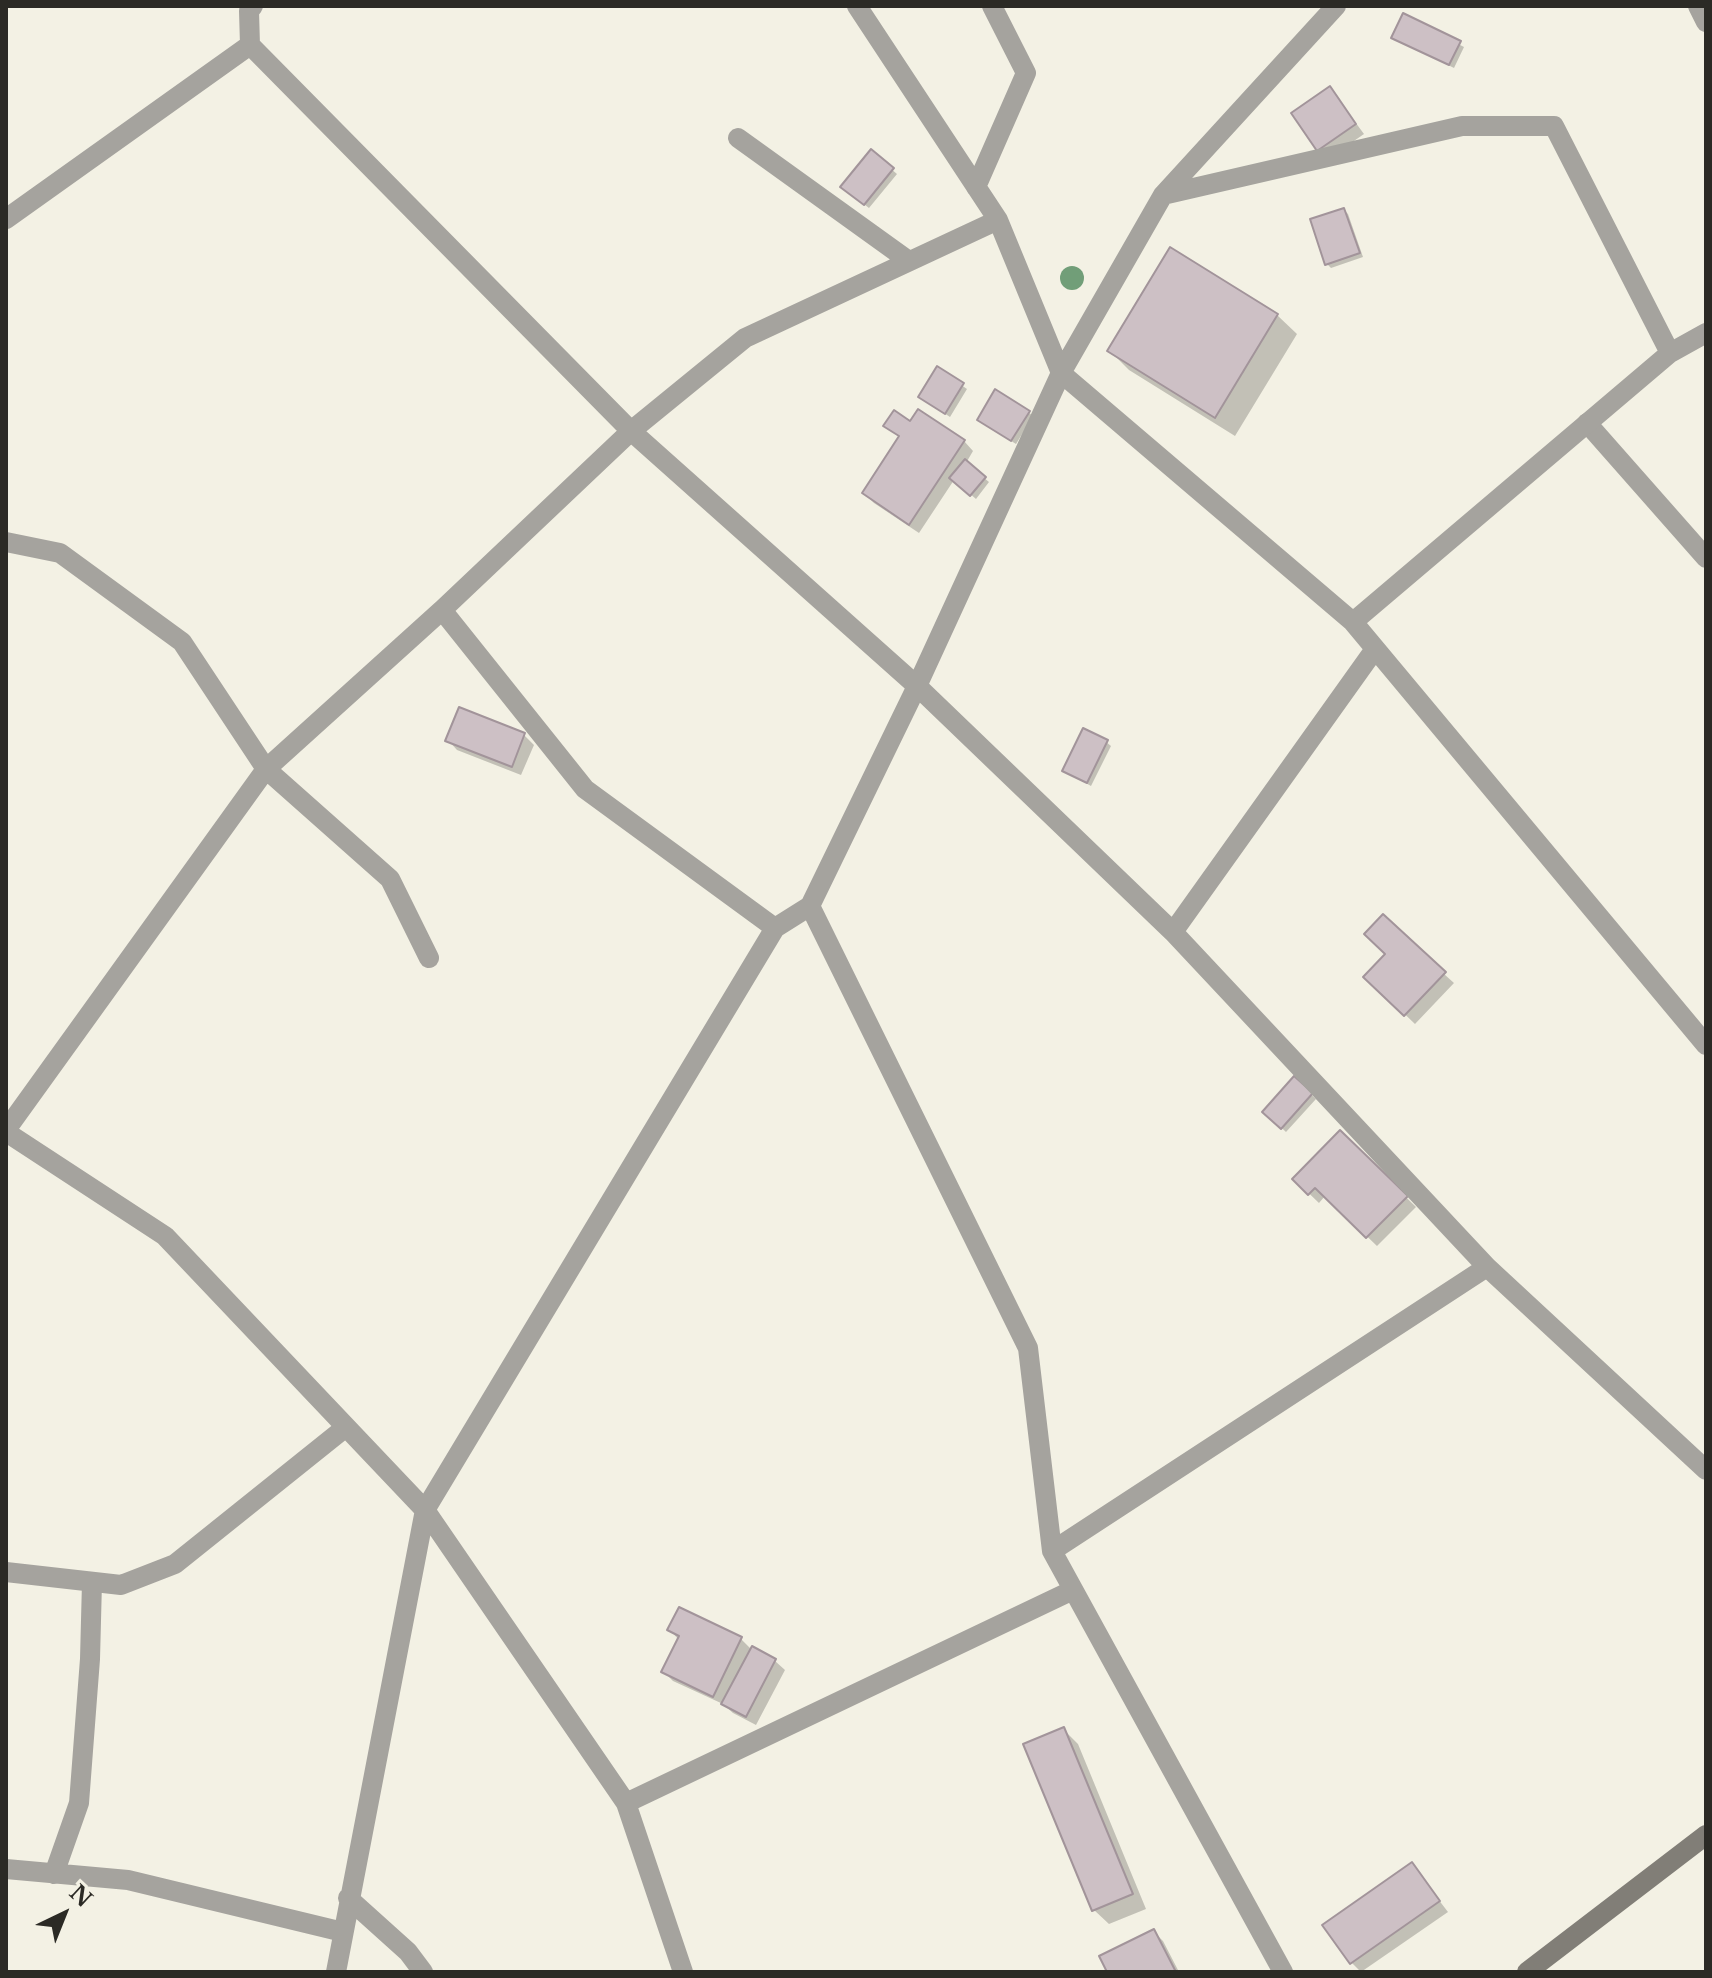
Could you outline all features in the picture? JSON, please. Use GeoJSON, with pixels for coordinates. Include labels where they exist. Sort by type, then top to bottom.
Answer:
{"type":"FeatureCollection","features":[{"type":"Feature","properties":{"kind":"street"},"geometry":{"type":"LineString","coordinates":[[857,6],[998,220],[1061,373],[1353,622],[1706,1045]]}},
{"type":"Feature","properties":{"kind":"street"},"geometry":{"type":"LineString","coordinates":[[976,187],[1026,73],[992,6]]}},
{"type":"Feature","properties":{"kind":"street"},"geometry":{"type":"LineString","coordinates":[[336,1972],[425,1510],[775,928],[810,906],[917,686],[1061,373],[1163,195],[1336,6]]}},
{"type":"Feature","properties":{"kind":"street"},"geometry":{"type":"LineString","coordinates":[[1698,6],[1706,22]]}},
{"type":"Feature","properties":{"kind":"street"},"geometry":{"type":"LineString","coordinates":[[249,8],[250,45],[631,431],[917,686],[1173,932],[1487,1267],[1706,1470]]}},
{"type":"Feature","properties":{"kind":"street"},"geometry":{"type":"LineString","coordinates":[[6,219],[250,45]]}},
{"type":"Feature","properties":{"kind":"street"},"geometry":{"type":"LineString","coordinates":[[1163,195],[1462,126],[1554,126],[1670,353]]}},
{"type":"Feature","properties":{"kind":"street"},"geometry":{"type":"LineString","coordinates":[[738,138],[909,261]]}},
{"type":"Feature","properties":{"kind":"street"},"geometry":{"type":"LineString","coordinates":[[683,1972],[626,1803],[425,1510],[165,1236],[6,1131],[266,769],[442,610],[631,431],[745,338],[998,220]]}},
{"type":"Feature","properties":{"kind":"street"},"geometry":{"type":"LineString","coordinates":[[1353,622],[1670,353],[1706,333]]}},
{"type":"Feature","properties":{"kind":"street"},"geometry":{"type":"LineString","coordinates":[[1587,423],[1706,558]]}},
{"type":"Feature","properties":{"kind":"street"},"geometry":{"type":"LineString","coordinates":[[6,542],[60,553],[182,642],[266,769],[390,879],[429,958]]}},
{"type":"Feature","properties":{"kind":"street"},"geometry":{"type":"LineString","coordinates":[[442,610],[585,789],[775,928]]}},
{"type":"Feature","properties":{"kind":"street"},"geometry":{"type":"LineString","coordinates":[[1173,932],[1375,649]]}},
{"type":"Feature","properties":{"kind":"street"},"geometry":{"type":"LineString","coordinates":[[810,906],[1028,1348],[1052,1551],[1283,1972]]}},
{"type":"Feature","properties":{"kind":"street"},"geometry":{"type":"LineString","coordinates":[[1052,1551],[1487,1267]]}},
{"type":"Feature","properties":{"kind":"street"},"geometry":{"type":"LineString","coordinates":[[6,1572],[121,1585],[175,1564],[346,1427]]}},
{"type":"Feature","properties":{"kind":"street"},"geometry":{"type":"LineString","coordinates":[[54,1874],[79,1803],[90,1659],[92,1582]]}},
{"type":"Feature","properties":{"kind":"street"},"geometry":{"type":"LineString","coordinates":[[626,1803],[1073,1590]]}},
{"type":"Feature","properties":{"kind":"street"},"geometry":{"type":"LineString","coordinates":[[1527,1972],[1706,1835]]}},
{"type":"Feature","properties":{"kind":"street"},"geometry":{"type":"LineString","coordinates":[[6,1869],[128,1880],[343,1932]]}},
{"type":"Feature","properties":{"kind":"street"},"geometry":{"type":"LineString","coordinates":[[348,1898],[408,1952],[423,1972]]}},
{"type":"Feature","properties":{"kind":"building"},"geometry":{"type":"Polygon","coordinates":[[[1403,13],[1461,41],[1449,65],[1391,38],[1403,13]]]}},
{"type":"Feature","properties":{"kind":"building"},"geometry":{"type":"Polygon","coordinates":[[[1330,86],[1356,124],[1317,151],[1291,113],[1330,86]]]}},
{"type":"Feature","properties":{"kind":"building"},"geometry":{"type":"Polygon","coordinates":[[[871,149],[894,168],[864,205],[840,187],[871,149]]]}},
{"type":"Feature","properties":{"kind":"building"},"geometry":{"type":"Polygon","coordinates":[[[1344,208],[1360,253],[1325,265],[1310,219],[1344,208]]]}},
{"type":"Feature","properties":{"kind":"building"},"geometry":{"type":"Polygon","coordinates":[[[1170,247],[1278,314],[1215,418],[1107,351],[1170,247]]]}},
{"type":"Feature","properties":{"kind":"building"},"geometry":{"type":"Polygon","coordinates":[[[937,366],[964,383],[945,414],[918,397],[937,366]]]}},
{"type":"Feature","properties":{"kind":"building"},"geometry":{"type":"Polygon","coordinates":[[[995,389],[1030,411],[1011,441],[977,420],[995,389]]]}},
{"type":"Feature","properties":{"kind":"building"},"geometry":{"type":"Polygon","coordinates":[[[918,409],[965,440],[909,525],[862,493],[899,436],[883,426],[894,410],[910,421],[918,409]]]}},
{"type":"Feature","properties":{"kind":"building"},"geometry":{"type":"Polygon","coordinates":[[[965,459],[986,477],[970,496],[949,478],[965,459]]]}},
{"type":"Feature","properties":{"kind":"building"},"geometry":{"type":"Polygon","coordinates":[[[459,707],[525,733],[512,767],[445,741],[459,707]]]}},
{"type":"Feature","properties":{"kind":"building"},"geometry":{"type":"Polygon","coordinates":[[[1083,728],[1108,740],[1087,783],[1062,771],[1083,728]]]}},
{"type":"Feature","properties":{"kind":"building"},"geometry":{"type":"Polygon","coordinates":[[[1383,914],[1446,972],[1404,1016],[1363,977],[1385,954],[1364,934],[1383,914]]]}},
{"type":"Feature","properties":{"kind":"building"},"geometry":{"type":"Polygon","coordinates":[[[1294,1076],[1313,1093],[1281,1129],[1262,1112],[1294,1076]]]}},
{"type":"Feature","properties":{"kind":"building"},"geometry":{"type":"Polygon","coordinates":[[[1340,1130],[1408,1196],[1366,1238],[1315,1188],[1308,1195],[1292,1179],[1340,1130]]]}},
{"type":"Feature","properties":{"kind":"building"},"geometry":{"type":"Polygon","coordinates":[[[679,1607],[742,1637],[713,1697],[661,1672],[679,1636],[667,1630],[679,1607]]]}},
{"type":"Feature","properties":{"kind":"building"},"geometry":{"type":"Polygon","coordinates":[[[752,1646],[776,1659],[746,1717],[721,1704],[752,1646]]]}},
{"type":"Feature","properties":{"kind":"building"},"geometry":{"type":"Polygon","coordinates":[[[1064,1727],[1133,1894],[1092,1911],[1023,1744],[1064,1727]]]}},
{"type":"Feature","properties":{"kind":"building"},"geometry":{"type":"Polygon","coordinates":[[[1412,1862],[1440,1901],[1350,1964],[1322,1925],[1412,1862]]]}},
{"type":"Feature","properties":{"kind":"building"},"geometry":{"type":"Polygon","coordinates":[[[1154,1929],[1176,1972],[1107,1972],[1099,1956],[1154,1929]]]}}]}
